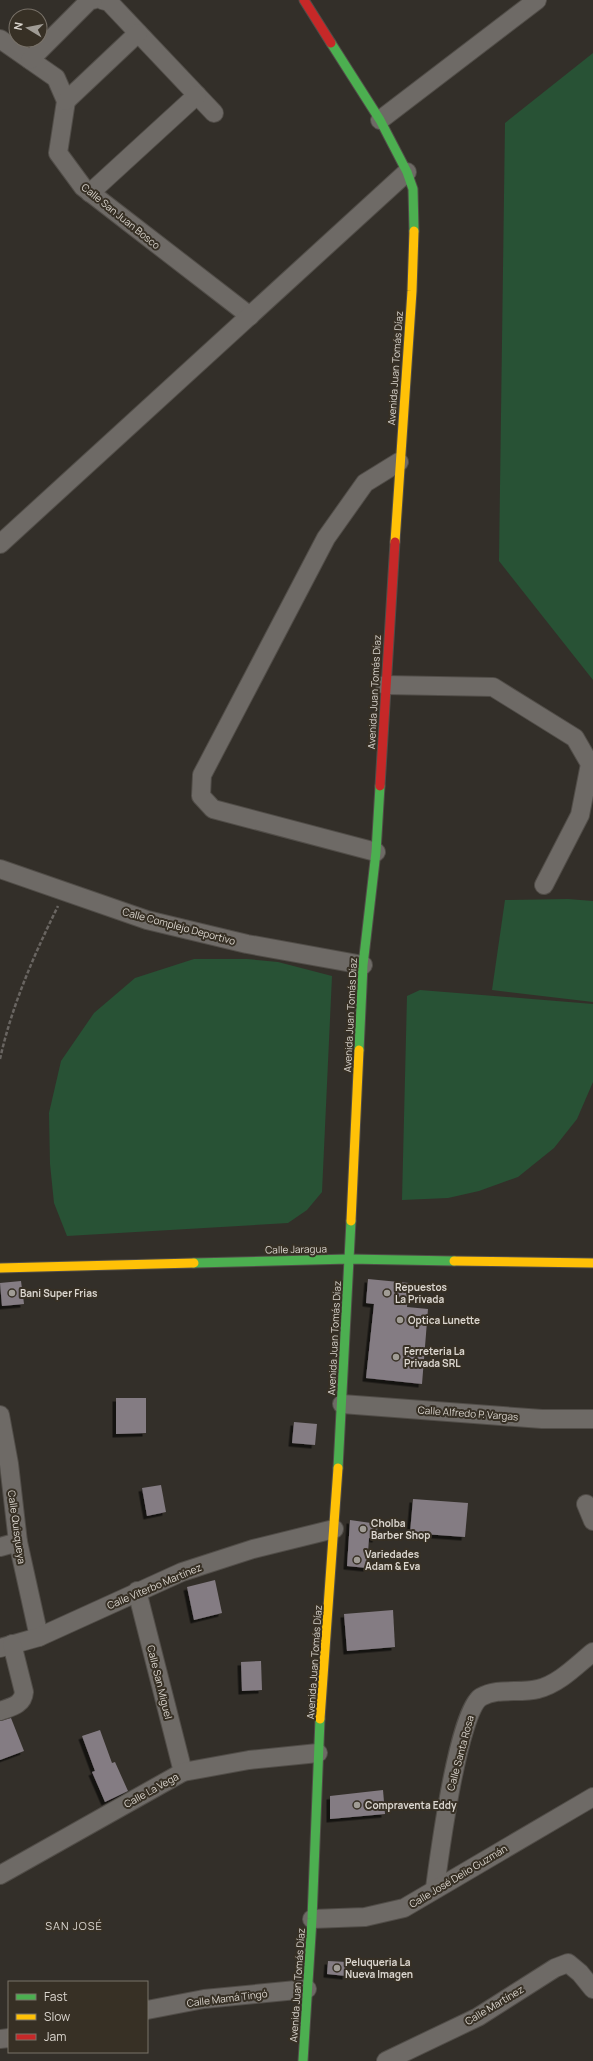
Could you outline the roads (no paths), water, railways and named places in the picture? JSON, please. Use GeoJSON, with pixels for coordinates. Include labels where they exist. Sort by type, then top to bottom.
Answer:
{"type":"FeatureCollection","features":[{"type":"Feature","properties":{"kind":"street"},"geometry":{"type":"LineString","coordinates":[[30,60],[90,0],[93,0]]}},
{"type":"Feature","properties":{"kind":"street"},"geometry":{"type":"LineString","coordinates":[[102,0],[109,2],[214,113]]}},
{"type":"Feature","properties":{"kind":"street","name":"Avenida Juan Tomás Díaz"},"geometry":{"type":"LineString","coordinates":[[303,2061],[312,1920],[318,1753],[342,1404],[363,965],[376,852],[399,462],[412,291],[414,224],[413,189],[407,172],[380,120],[304,0]]}},
{"type":"Feature","properties":{"kind":"street"},"geometry":{"type":"LineString","coordinates":[[380,120],[537,0]]}},
{"type":"Feature","properties":{"kind":"street"},"geometry":{"type":"LineString","coordinates":[[0,39],[56,78],[66,101],[138,33]]}},
{"type":"Feature","properties":{"kind":"street"},"geometry":{"type":"LineString","coordinates":[[90,193],[197,95]]}},
{"type":"Feature","properties":{"kind":"street","name":"Calle San Juan Bosco"},"geometry":{"type":"LineString","coordinates":[[66,101],[58,153],[83,188],[250,316]]}},
{"type":"Feature","properties":{"kind":"street"},"geometry":{"type":"LineString","coordinates":[[0,544],[407,172]]}},
{"type":"Feature","properties":{"kind":"street"},"geometry":{"type":"LineString","coordinates":[[376,852],[213,809],[201,796],[202,775],[326,538],[365,483],[399,462]]}},
{"type":"Feature","properties":{"kind":"street"},"geometry":{"type":"LineString","coordinates":[[385,685],[493,687],[575,738],[590,764],[580,815],[544,885]]}},
{"type":"Feature","properties":{"kind":"street","name":"Calle Complejo Deportivo"},"geometry":{"type":"LineString","coordinates":[[0,869],[148,920],[247,944],[363,965]]}},
{"type":"Feature","properties":{"kind":"street","name":"Calle Jaragua"},"geometry":{"type":"LineString","coordinates":[[0,1268],[349,1259],[593,1262]]}},
{"type":"Feature","properties":{"kind":"street","name":"Calle Alfredo P. Vargas"},"geometry":{"type":"LineString","coordinates":[[342,1404],[542,1419],[593,1419]]}},
{"type":"Feature","properties":{"kind":"street","name":"Calle Quisqueya"},"geometry":{"type":"LineString","coordinates":[[0,1416],[4,1465],[18,1542],[39,1637]]}},
{"type":"Feature","properties":{"kind":"street"},"geometry":{"type":"LineString","coordinates":[[586,1504],[593,1521]]}},
{"type":"Feature","properties":{"kind":"street","name":"Calle Viterbo Martínez"},"geometry":{"type":"LineString","coordinates":[[6,1646],[39,1637],[182,1572],[253,1549],[334,1529]]}},
{"type":"Feature","properties":{"kind":"street"},"geometry":{"type":"LineString","coordinates":[[0,1547],[18,1542]]}},
{"type":"Feature","properties":{"kind":"street","name":"Calle San Miguel"},"geometry":{"type":"LineString","coordinates":[[137,1592],[183,1772]]}},
{"type":"Feature","properties":{"kind":"street"},"geometry":{"type":"LineString","coordinates":[[0,1711],[17,1705],[23,1698],[24,1692],[6,1646]]}},
{"type":"Feature","properties":{"kind":"street","name":"Calle Santa Rosa"},"geometry":{"type":"LineString","coordinates":[[435,1888],[448,1797],[470,1713],[480,1698],[500,1692],[538,1689],[555,1682],[593,1652]]}},
{"type":"Feature","properties":{"kind":"street","name":"Calle La Vega"},"geometry":{"type":"LineString","coordinates":[[0,1875],[183,1772],[249,1760],[318,1753]]}},
{"type":"Feature","properties":{"kind":"street","name":"Calle José Delio Guzmán"},"geometry":{"type":"LineString","coordinates":[[312,1920],[365,1917],[404,1908],[435,1888],[592,1800]]}},
{"type":"Feature","properties":{"kind":"street","name":"Calle Martínez"},"geometry":{"type":"LineString","coordinates":[[386,2061],[478,2017],[555,1968],[568,1963],[580,1973],[593,1989]]}},
{"type":"Feature","properties":{"kind":"street","name":"Calle Mamá Tingó"},"geometry":{"type":"LineString","coordinates":[[148,2010],[204,1999],[307,1989]]}},
{"type":"Feature","properties":{"kind":"place","name":"Bani Super Frias"},"geometry":{"type":"Point","coordinates":[12,1293]}},
{"type":"Feature","properties":{"kind":"place","name":"Repuestos La Privada"},"geometry":{"type":"Point","coordinates":[387,1293]}},
{"type":"Feature","properties":{"kind":"place","name":"Optica Lunette"},"geometry":{"type":"Point","coordinates":[400,1320]}},
{"type":"Feature","properties":{"kind":"place","name":"Ferreteria La Privada SRL"},"geometry":{"type":"Point","coordinates":[396,1357]}},
{"type":"Feature","properties":{"kind":"place","name":"Cholba Barber Shop"},"geometry":{"type":"Point","coordinates":[363,1529]}},
{"type":"Feature","properties":{"kind":"place","name":"Variedades Adam & Eva"},"geometry":{"type":"Point","coordinates":[357,1560]}},
{"type":"Feature","properties":{"kind":"place","name":"Compraventa Eddy"},"geometry":{"type":"Point","coordinates":[357,1805]}},
{"type":"Feature","properties":{"kind":"place","name":"Peluqueria La Nueva Imagen"},"geometry":{"type":"Point","coordinates":[337,1968]}},
{"type":"Feature","properties":{"kind":"district","name":"SAN JOSÉ"},"geometry":{"type":"Point","coordinates":[74,1925]}}]}
